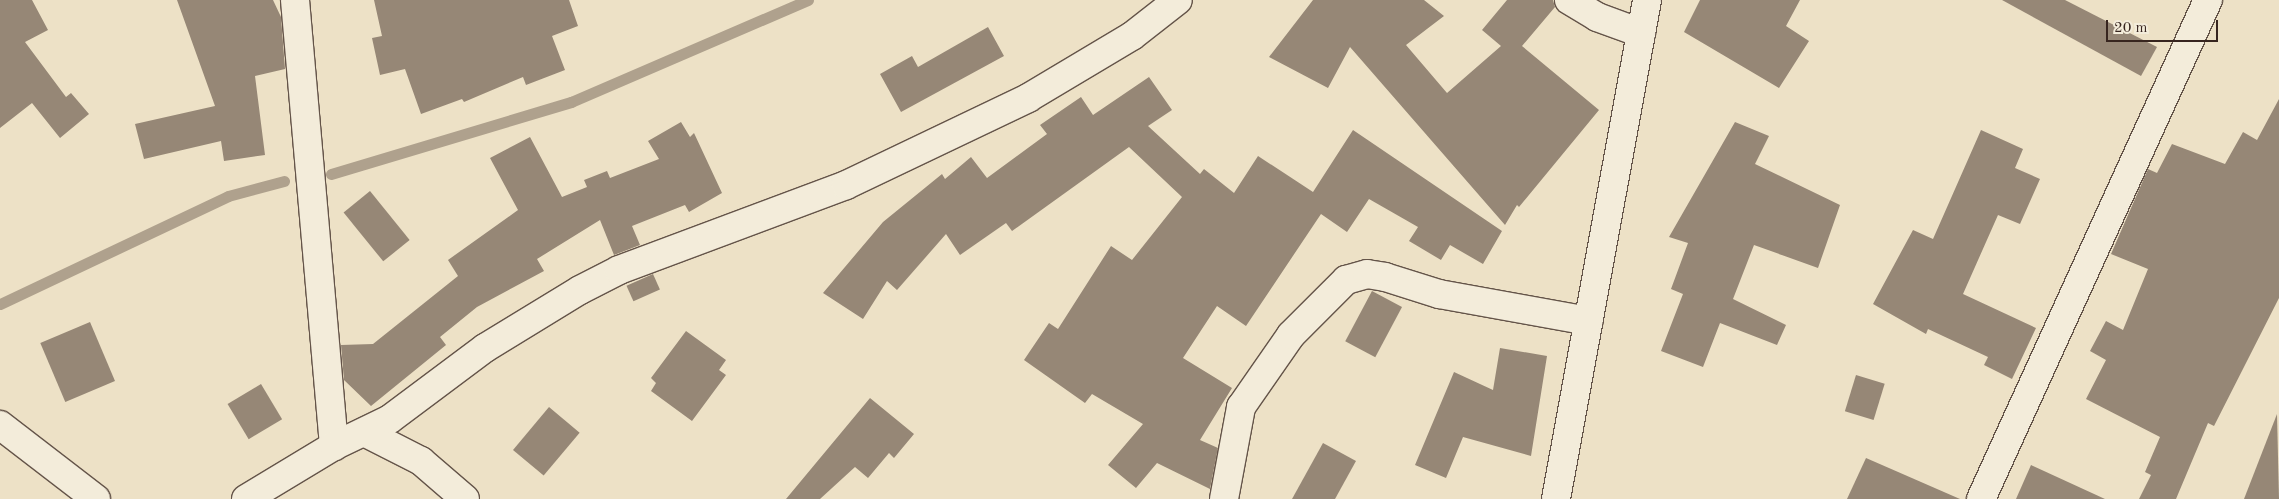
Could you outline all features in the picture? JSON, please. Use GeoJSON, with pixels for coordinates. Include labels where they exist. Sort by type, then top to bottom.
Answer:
{"type":"FeatureCollection","features":[{"type":"Feature","properties":{"kind":"street"},"geometry":{"type":"LineString","coordinates":[[294,0],[334,446]]}},
{"type":"Feature","properties":{"kind":"street"},"geometry":{"type":"LineString","coordinates":[[246,499],[334,446],[366,433],[485,348],[580,290],[618,270],[846,185],[1020,102],[1132,36],[1178,0]]}},
{"type":"Feature","properties":{"kind":"street"},"geometry":{"type":"LineString","coordinates":[[1568,0],[1597,17],[1641,33]]}},
{"type":"Feature","properties":{"kind":"street"},"geometry":{"type":"LineString","coordinates":[[1556,499],[1646,0]]}},
{"type":"Feature","properties":{"kind":"street"},"geometry":{"type":"LineString","coordinates":[[1981,499],[2208,0]]}},
{"type":"Feature","properties":{"kind":"street"},"geometry":{"type":"LineString","coordinates":[[1224,499],[1241,407],[1291,335],[1346,280],[1367,274],[1385,277],[1439,294],[1589,321]]}},
{"type":"Feature","properties":{"kind":"street"},"geometry":{"type":"LineString","coordinates":[[0,425],[96,499]]}},
{"type":"Feature","properties":{"kind":"street"},"geometry":{"type":"LineString","coordinates":[[366,433],[421,461],[465,499]]}},
{"type":"Feature","properties":{"kind":"building"},"geometry":{"type":"Polygon","coordinates":[[[0,0],[32,0],[48,30],[25,42],[66,97],[71,93],[89,114],[60,138],[32,103],[0,128],[0,0]]]}},
{"type":"Feature","properties":{"kind":"building"},"geometry":{"type":"Polygon","coordinates":[[[177,0],[273,0],[281,17],[285,69],[255,76],[265,155],[224,161],[221,141],[144,159],[135,124],[215,106],[177,0]]]}},
{"type":"Feature","properties":{"kind":"building"},"geometry":{"type":"Polygon","coordinates":[[[374,0],[569,0],[578,26],[552,36],[565,70],[526,85],[523,77],[464,102],[462,99],[421,114],[405,69],[380,75],[372,38],[382,36],[374,0]]]}},
{"type":"Feature","properties":{"kind":"building"},"geometry":{"type":"Polygon","coordinates":[[[1313,0],[1424,0],[1444,16],[1406,45],[1447,93],[1501,46],[1482,30],[1507,0],[1553,0],[1555,7],[1522,46],[1599,110],[1519,207],[1517,205],[1505,225],[1350,47],[1328,88],[1269,57],[1313,0]]]}},
{"type":"Feature","properties":{"kind":"building"},"geometry":{"type":"Polygon","coordinates":[[[1700,0],[1800,0],[1786,26],[1809,41],[1779,88],[1684,32],[1700,0]]]}},
{"type":"Feature","properties":{"kind":"building"},"geometry":{"type":"Polygon","coordinates":[[[2002,0],[2065,0],[2157,47],[2141,76],[2002,0]]]}},
{"type":"Feature","properties":{"kind":"building"},"geometry":{"type":"Polygon","coordinates":[[[988,27],[1004,56],[901,112],[880,74],[912,56],[918,67],[988,27]]]}},
{"type":"Feature","properties":{"kind":"building"},"geometry":{"type":"Polygon","coordinates":[[[1149,77],[1172,110],[1148,126],[1200,174],[1204,169],[1234,193],[1258,156],[1313,192],[1353,130],[1502,231],[1483,264],[1450,245],[1441,260],[1409,241],[1418,227],[1369,199],[1347,232],[1321,214],[1246,326],[1217,306],[1183,358],[1232,388],[1200,440],[1218,448],[1210,489],[1157,463],[1136,488],[1108,465],[1143,424],[1092,394],[1085,403],[1024,360],[1049,323],[1058,329],[1111,246],[1132,260],[1182,197],[1129,147],[1012,231],[1006,223],[960,255],[946,234],[897,290],[887,281],[863,319],[823,293],[883,222],[942,174],[945,179],[971,157],[987,178],[1047,134],[1040,125],[1081,97],[1093,115],[1149,77]]]}},
{"type":"Feature","properties":{"kind":"building"},"geometry":{"type":"Polygon","coordinates":[[[2279,99],[2279,298],[2214,426],[2208,423],[2176,499],[2139,499],[2151,475],[2145,472],[2160,437],[2086,399],[2106,360],[2090,351],[2106,321],[2123,330],[2148,269],[2111,254],[2148,169],[2157,173],[2172,144],[2225,164],[2243,132],[2257,140],[2279,99]]]}},
{"type":"Feature","properties":{"kind":"building"},"geometry":{"type":"Polygon","coordinates":[[[681,122],[690,137],[694,133],[722,193],[689,212],[685,205],[632,226],[640,245],[614,255],[600,220],[537,259],[544,271],[477,307],[440,337],[446,345],[371,406],[344,380],[341,345],[373,344],[458,276],[448,260],[518,210],[490,158],[530,137],[562,197],[587,187],[584,180],[607,171],[610,178],[659,159],[648,141],[681,122]]]}},
{"type":"Feature","properties":{"kind":"building"},"geometry":{"type":"Polygon","coordinates":[[[1735,122],[1769,136],[1755,164],[1840,205],[1818,268],[1754,245],[1733,299],[1786,325],[1777,345],[1720,323],[1703,367],[1661,351],[1683,294],[1671,289],[1688,243],[1669,237],[1735,122]]]}},
{"type":"Feature","properties":{"kind":"building"},"geometry":{"type":"Polygon","coordinates":[[[1981,130],[2023,149],[2015,168],[2040,179],[2020,224],[1998,215],[1963,294],[2036,328],[2012,379],[1984,365],[1988,357],[1928,329],[1926,334],[1873,304],[1913,230],[1933,239],[1981,130]]]}},
{"type":"Feature","properties":{"kind":"building"},"geometry":{"type":"Polygon","coordinates":[[[370,191],[410,240],[383,261],[344,212],[370,191]]]}},
{"type":"Feature","properties":{"kind":"building"},"geometry":{"type":"Polygon","coordinates":[[[653,274],[660,290],[633,301],[627,286],[653,274]]]}},
{"type":"Feature","properties":{"kind":"building"},"geometry":{"type":"Polygon","coordinates":[[[1372,291],[1402,307],[1375,357],[1345,341],[1372,291]]]}},
{"type":"Feature","properties":{"kind":"building"},"geometry":{"type":"Polygon","coordinates":[[[90,322],[115,381],[65,402],[40,343],[90,322]]]}},
{"type":"Feature","properties":{"kind":"building"},"geometry":{"type":"Polygon","coordinates":[[[686,331],[726,360],[719,370],[726,375],[692,421],[651,391],[656,383],[651,378],[686,331]]]}},
{"type":"Feature","properties":{"kind":"building"},"geometry":{"type":"Polygon","coordinates":[[[1500,348],[1547,356],[1531,456],[1463,437],[1446,478],[1415,465],[1454,372],[1493,390],[1500,348]]]}},
{"type":"Feature","properties":{"kind":"building"},"geometry":{"type":"Polygon","coordinates":[[[1856,375],[1885,384],[1874,420],[1845,411],[1856,375]]]}},
{"type":"Feature","properties":{"kind":"building"},"geometry":{"type":"Polygon","coordinates":[[[261,384],[282,419],[249,439],[228,404],[261,384]]]}},
{"type":"Feature","properties":{"kind":"building"},"geometry":{"type":"Polygon","coordinates":[[[870,398],[914,434],[894,458],[889,453],[868,478],[855,467],[820,499],[786,499],[870,398]]]}},
{"type":"Feature","properties":{"kind":"building"},"geometry":{"type":"Polygon","coordinates":[[[549,407],[580,433],[544,476],[513,450],[549,407]]]}},
{"type":"Feature","properties":{"kind":"building"},"geometry":{"type":"Polygon","coordinates":[[[2277,414],[2279,499],[2244,499],[2277,414]]]}},
{"type":"Feature","properties":{"kind":"building"},"geometry":{"type":"Polygon","coordinates":[[[1323,443],[1356,461],[1335,499],[1292,499],[1323,443]]]}},
{"type":"Feature","properties":{"kind":"building"},"geometry":{"type":"Polygon","coordinates":[[[1866,458],[1960,499],[1847,499],[1866,458]]]}},
{"type":"Feature","properties":{"kind":"building"},"geometry":{"type":"Polygon","coordinates":[[[2031,465],[2105,499],[2016,499],[2031,465]]]}},
{"type":"Feature","properties":{"kind":"waterway"},"geometry":{"type":"LineString","coordinates":[[331,174],[571,102],[808,0]]}},
{"type":"Feature","properties":{"kind":"waterway"},"geometry":{"type":"LineString","coordinates":[[0,304],[228,196],[284,181]]}}]}
